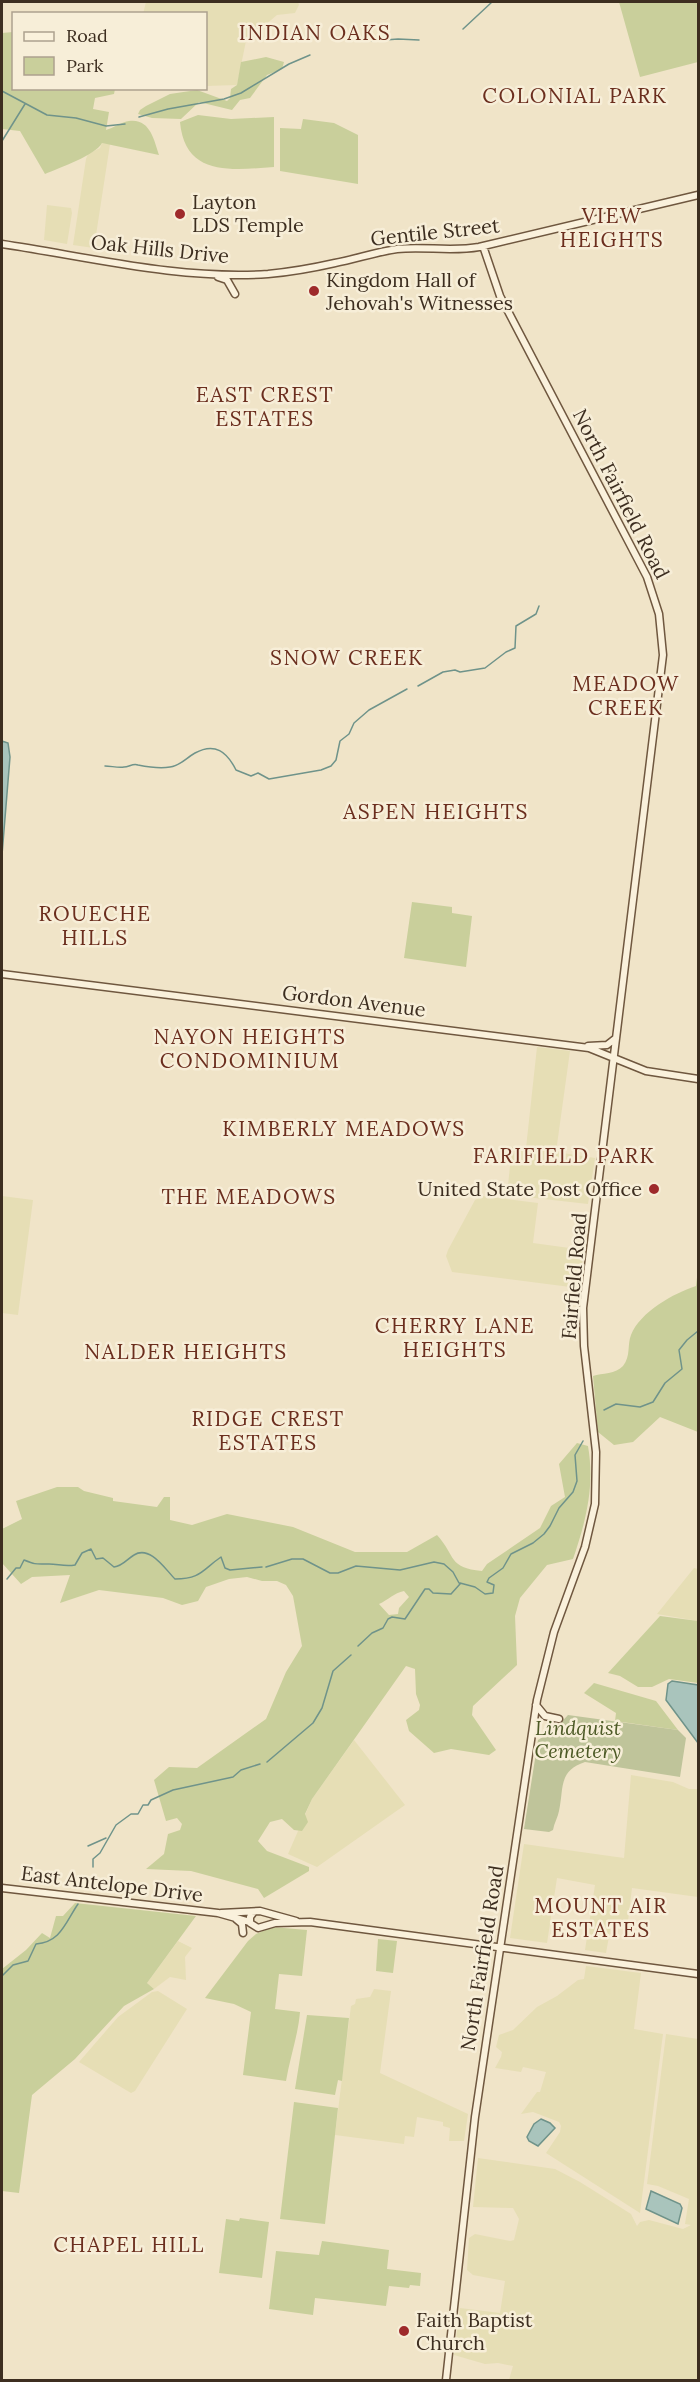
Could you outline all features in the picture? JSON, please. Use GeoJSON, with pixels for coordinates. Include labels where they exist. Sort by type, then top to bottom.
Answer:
{"type":"FeatureCollection","features":[{"type":"Feature","properties":{"kind":"main road","name":"Gentile Street"},"geometry":{"type":"LineString","coordinates":[[316,267],[401,249],[458,250],[483,246],[699,195]]}},
{"type":"Feature","properties":{"kind":"main road","name":"Oak Hills Drive"},"geometry":{"type":"LineString","coordinates":[[2,244],[118,263],[194,272],[258,274],[316,267]]}},
{"type":"Feature","properties":{"kind":"main road","name":"North Fairfield Road"},"geometry":{"type":"LineString","coordinates":[[483,246],[500,296],[645,573],[661,626],[663,655],[661,684],[620,1007]]}},
{"type":"Feature","properties":{"kind":"main road"},"geometry":{"type":"LineString","coordinates":[[194,272],[225,278],[236,294]]}},
{"type":"Feature","properties":{"kind":"main road","name":"Gordon Avenue"},"geometry":{"type":"LineString","coordinates":[[2,974],[585,1047],[649,1072],[699,1079]]}},
{"type":"Feature","properties":{"kind":"main road","name":"Fairfield Road"},"geometry":{"type":"LineString","coordinates":[[585,1547],[595,1504],[597,1476],[583,1315],[620,1007]]}},
{"type":"Feature","properties":{"kind":"main road"},"geometry":{"type":"LineString","coordinates":[[585,1047],[607,1046],[617,1037]]}},
{"type":"Feature","properties":{"kind":"main road","name":"North Fairfield Road"},"geometry":{"type":"LineString","coordinates":[[446,2380],[475,2117],[536,1705],[554,1632],[585,1547]]}},
{"type":"Feature","properties":{"kind":"main road"},"geometry":{"type":"LineString","coordinates":[[536,1705],[544,1716],[559,1719]]}},
{"type":"Feature","properties":{"kind":"main road","name":"East Antelope Drive"},"geometry":{"type":"LineString","coordinates":[[2,1888],[218,1913],[253,1913]]}},
{"type":"Feature","properties":{"kind":"main road"},"geometry":{"type":"LineString","coordinates":[[296,1921],[258,1928],[249,1922],[253,1913],[260,1911],[296,1921],[699,1974]]}},
{"type":"Feature","properties":{"kind":"main road","name":"East Antelope Drive"},"geometry":{"type":"LineString","coordinates":[[218,1913],[249,1922]]}},
{"type":"Feature","properties":{"kind":"main road"},"geometry":{"type":"LineString","coordinates":[[267,1914],[268,1925]]}},
{"type":"Feature","properties":{"kind":"main road"},"geometry":{"type":"LineString","coordinates":[[233,1917],[242,1924],[243,1933]]}},
{"type":"Feature","properties":{"kind":"shaded area"},"geometry":{"type":"Polygon","coordinates":[[[146,2],[298,2],[299,5],[295,13],[277,15],[246,41],[237,85],[207,86],[207,12],[144,12],[146,2]]]}},
{"type":"Feature","properties":{"kind":"shaded area"},"geometry":{"type":"Polygon","coordinates":[[[102,143],[110,144],[94,248],[73,245],[86,159],[88,154],[100,148],[102,143]]]}},
{"type":"Feature","properties":{"kind":"shaded area"},"geometry":{"type":"Polygon","coordinates":[[[47,205],[71,208],[67,244],[44,240],[47,205]]]}},
{"type":"Feature","properties":{"kind":"shaded area"},"geometry":{"type":"Polygon","coordinates":[[[537,1047],[570,1051],[556,1152],[595,1158],[588,1204],[507,1195],[512,1147],[526,1148],[537,1047]]]}},
{"type":"Feature","properties":{"kind":"shaded area"},"geometry":{"type":"Polygon","coordinates":[[[2,1196],[33,1200],[18,1315],[2,1313],[2,1196]]]}},
{"type":"Feature","properties":{"kind":"shaded area"},"geometry":{"type":"Polygon","coordinates":[[[482,1196],[538,1203],[533,1243],[584,1250],[578,1288],[452,1272],[446,1256],[448,1250],[475,1200],[482,1196]]]}},
{"type":"Feature","properties":{"kind":"shaded area"},"geometry":{"type":"Polygon","coordinates":[[[694,1568],[698,1569],[698,1621],[657,1614],[694,1568]]]}},
{"type":"Feature","properties":{"kind":"shaded area"},"geometry":{"type":"Polygon","coordinates":[[[354,1740],[405,1805],[317,1867],[288,1854],[312,1799],[354,1740]]]}},
{"type":"Feature","properties":{"kind":"shaded area"},"geometry":{"type":"Polygon","coordinates":[[[631,1775],[673,1782],[689,1789],[698,1789],[698,1897],[632,1888],[628,1921],[612,1920],[606,1953],[585,1950],[595,1885],[557,1878],[547,1943],[510,1938],[524,1844],[624,1858],[631,1775]]]}},
{"type":"Feature","properties":{"kind":"shaded area"},"geometry":{"type":"Polygon","coordinates":[[[178,1941],[192,1948],[185,1957],[186,1980],[170,1977],[154,1989],[147,1983],[178,1941]]]}},
{"type":"Feature","properties":{"kind":"shaded area"},"geometry":{"type":"Polygon","coordinates":[[[586,1966],[641,1973],[634,2029],[663,2034],[640,2213],[546,2153],[560,2132],[559,2122],[533,2112],[521,2114],[537,2092],[540,2092],[546,2072],[523,2067],[521,2072],[495,2068],[502,2052],[496,2047],[499,2035],[513,2030],[537,2007],[557,1996],[578,1980],[584,1979],[586,1966]]]}},
{"type":"Feature","properties":{"kind":"shaded area"},"geometry":{"type":"Polygon","coordinates":[[[374,1989],[391,1991],[380,2073],[468,2114],[464,2141],[449,2141],[450,2128],[443,2126],[443,2122],[417,2117],[414,2137],[405,2136],[404,2144],[335,2135],[351,2006],[355,2004],[356,1999],[370,1997],[374,1989]]]}},
{"type":"Feature","properties":{"kind":"shaded area"},"geometry":{"type":"Polygon","coordinates":[[[158,1991],[187,2009],[135,2091],[131,2093],[79,2062],[118,2017],[152,1992],[158,1991]]]}},
{"type":"Feature","properties":{"kind":"shaded area"},"geometry":{"type":"Polygon","coordinates":[[[666,2034],[698,2039],[698,2380],[509,2380],[513,2366],[498,2363],[485,2364],[454,2355],[460,2308],[500,2313],[505,2281],[473,2275],[467,2270],[469,2238],[475,2234],[514,2240],[519,2219],[513,2208],[473,2207],[478,2158],[555,2169],[631,2214],[637,2226],[640,2222],[649,2220],[683,2229],[691,2225],[685,2224],[689,2199],[658,2186],[647,2184],[666,2034]]]}},
{"type":"Feature","properties":{"kind":"green space"},"geometry":{"type":"Polygon","coordinates":[[[619,2],[698,2],[698,62],[640,77],[619,2]]]}},
{"type":"Feature","properties":{"kind":"green space"},"geometry":{"type":"Polygon","coordinates":[[[12,32],[12,90],[115,90],[114,94],[95,98],[93,109],[109,112],[106,130],[129,121],[142,123],[150,131],[159,155],[102,143],[93,152],[45,174],[20,131],[2,129],[2,33],[12,32]]]}},
{"type":"Feature","properties":{"kind":"green space"},"geometry":{"type":"Polygon","coordinates":[[[266,57],[284,62],[282,69],[267,75],[250,98],[240,100],[232,110],[199,102],[181,119],[152,118],[138,114],[146,106],[170,94],[197,90],[227,101],[230,98],[231,89],[237,85],[241,62],[266,57]]]}},
{"type":"Feature","properties":{"kind":"green space"},"geometry":{"type":"Polygon","coordinates":[[[198,115],[231,119],[274,117],[274,167],[227,169],[201,161],[191,153],[184,140],[180,122],[198,115]]]}},
{"type":"Feature","properties":{"kind":"green space"},"geometry":{"type":"Polygon","coordinates":[[[303,119],[334,123],[358,135],[358,184],[280,171],[280,128],[301,129],[303,119]]]}},
{"type":"Feature","properties":{"kind":"green space"},"geometry":{"type":"Polygon","coordinates":[[[412,902],[452,907],[452,913],[472,916],[466,967],[404,958],[412,902]]]}},
{"type":"Feature","properties":{"kind":"green space"},"geometry":{"type":"Polygon","coordinates":[[[698,1269],[698,1432],[660,1417],[633,1442],[614,1445],[598,1432],[593,1376],[613,1372],[623,1366],[635,1327],[659,1304],[696,1286],[698,1269]]]}},
{"type":"Feature","properties":{"kind":"green space"},"geometry":{"type":"Polygon","coordinates":[[[577,1443],[588,1446],[590,1489],[582,1531],[573,1559],[547,1565],[520,1598],[515,1616],[517,1665],[473,1706],[472,1715],[496,1750],[489,1755],[451,1749],[434,1753],[409,1731],[406,1720],[419,1710],[420,1705],[416,1694],[415,1669],[406,1666],[312,1799],[305,1814],[308,1822],[302,1831],[294,1830],[282,1819],[270,1822],[258,1841],[267,1851],[309,1867],[309,1871],[264,1898],[258,1889],[191,1871],[146,1869],[164,1854],[168,1834],[180,1830],[182,1824],[177,1818],[166,1821],[154,1780],[169,1767],[197,1768],[266,1719],[286,1672],[302,1646],[293,1596],[286,1585],[277,1581],[262,1581],[247,1577],[229,1579],[206,1587],[198,1601],[182,1605],[163,1598],[99,1590],[60,1603],[70,1575],[32,1577],[21,1584],[2,1563],[2,1529],[22,1519],[16,1501],[57,1487],[78,1487],[84,1491],[113,1498],[113,1501],[157,1507],[164,1497],[170,1497],[170,1520],[192,1525],[227,1514],[293,1527],[355,1552],[407,1552],[437,1535],[458,1564],[482,1571],[487,1564],[540,1528],[551,1506],[565,1497],[559,1464],[577,1443]],[[404,1591],[379,1604],[389,1615],[398,1614],[399,1608],[409,1597],[404,1591]]]}},
{"type":"Feature","properties":{"kind":"green space"},"geometry":{"type":"Polygon","coordinates":[[[660,1616],[698,1621],[698,1683],[669,1679],[652,1687],[638,1687],[620,1676],[608,1673],[660,1616]]]}},
{"type":"Feature","properties":{"kind":"green space"},"geometry":{"type":"Polygon","coordinates":[[[594,1683],[656,1701],[678,1730],[615,1721],[616,1713],[584,1693],[594,1683]]]}},
{"type":"Feature","properties":{"kind":"green space","name":"Lindquist Cemetery"},"geometry":{"type":"Polygon","coordinates":[[[568,1715],[678,1730],[686,1738],[680,1777],[585,1762],[570,1770],[566,1775],[553,1830],[549,1832],[524,1829],[538,1740],[554,1730],[568,1715]]]}},
{"type":"Feature","properties":{"kind":"green space"},"geometry":{"type":"Polygon","coordinates":[[[75,1903],[196,1916],[147,1983],[154,1989],[124,2006],[75,2059],[32,2095],[19,2193],[2,2191],[2,1969],[26,1950],[42,1933],[50,1938],[56,1916],[63,1916],[75,1903]]]}},
{"type":"Feature","properties":{"kind":"green space"},"geometry":{"type":"Polygon","coordinates":[[[272,1927],[307,1930],[302,1976],[279,1974],[275,2009],[300,2012],[286,2081],[243,2075],[251,2012],[234,2004],[205,1998],[248,1941],[256,1934],[272,1927]]]}},
{"type":"Feature","properties":{"kind":"green space"},"geometry":{"type":"Polygon","coordinates":[[[378,1939],[397,1941],[393,1973],[376,1971],[378,1939]]]}},
{"type":"Feature","properties":{"kind":"green space"},"geometry":{"type":"Polygon","coordinates":[[[307,2015],[349,2018],[342,2081],[338,2080],[335,2095],[295,2089],[307,2015]]]}},
{"type":"Feature","properties":{"kind":"green space"},"geometry":{"type":"Polygon","coordinates":[[[294,2102],[338,2108],[325,2224],[280,2219],[294,2102]]]}},
{"type":"Feature","properties":{"kind":"green space"},"geometry":{"type":"Polygon","coordinates":[[[240,2218],[269,2222],[262,2278],[219,2273],[226,2219],[239,2221],[240,2218]]]}},
{"type":"Feature","properties":{"kind":"green space"},"geometry":{"type":"Polygon","coordinates":[[[322,2241],[389,2250],[387,2269],[421,2273],[420,2286],[410,2285],[409,2288],[389,2286],[386,2306],[315,2298],[313,2315],[269,2309],[276,2251],[319,2255],[322,2241]]]}},
{"type":"Feature","properties":{"kind":"water"},"geometry":{"type":"Polygon","coordinates":[[[2,741],[8,743],[10,757],[2,855],[2,741]]]}},
{"type":"Feature","properties":{"kind":"water"},"geometry":{"type":"Polygon","coordinates":[[[672,1681],[698,1685],[698,1743],[666,1700],[668,1684],[672,1681]]]}},
{"type":"Feature","properties":{"kind":"water"},"geometry":{"type":"Polygon","coordinates":[[[541,2119],[555,2128],[538,2146],[529,2141],[527,2137],[534,2124],[541,2119]]]}},
{"type":"Feature","properties":{"kind":"water"},"geometry":{"type":"Polygon","coordinates":[[[651,2191],[680,2204],[682,2208],[678,2224],[646,2209],[651,2191]]]}},
{"type":"Feature","properties":{"kind":"waterway"},"geometry":{"type":"LineString","coordinates":[[463,29],[492,2]]}},
{"type":"Feature","properties":{"kind":"waterway"},"geometry":{"type":"LineString","coordinates":[[372,41],[419,40]]}},
{"type":"Feature","properties":{"kind":"waterway"},"geometry":{"type":"LineString","coordinates":[[139,117],[168,109],[224,99],[241,93],[289,64],[310,55]]}},
{"type":"Feature","properties":{"kind":"waterway"},"geometry":{"type":"LineString","coordinates":[[2,91],[47,115],[76,118],[106,126],[125,124]]}},
{"type":"Feature","properties":{"kind":"waterway"},"geometry":{"type":"LineString","coordinates":[[2,141],[25,104]]}},
{"type":"Feature","properties":{"kind":"waterway"},"geometry":{"type":"LineString","coordinates":[[418,686],[443,672],[485,668],[515,648],[516,626],[536,614],[539,606]]}},
{"type":"Feature","properties":{"kind":"waterway"},"geometry":{"type":"LineString","coordinates":[[105,766],[126,767],[134,764],[154,768],[170,767],[209,748],[220,751],[229,758],[236,770],[251,776],[258,773],[269,779],[321,770],[331,766],[336,760],[340,741],[349,734],[354,723],[369,710],[407,689]]}},
{"type":"Feature","properties":{"kind":"waterway"},"geometry":{"type":"LineString","coordinates":[[604,1410],[616,1404],[640,1407],[653,1402],[665,1383],[682,1369],[679,1350],[698,1331]]}},
{"type":"Feature","properties":{"kind":"waterway"},"geometry":{"type":"LineString","coordinates":[[460,1583],[475,1587],[485,1594],[493,1593],[494,1585],[487,1582],[489,1578],[503,1568],[511,1554],[533,1543],[544,1534],[559,1508],[573,1492],[577,1481],[575,1455],[583,1441]]}},
{"type":"Feature","properties":{"kind":"waterway"},"geometry":{"type":"LineString","coordinates":[[7,1579],[16,1568],[20,1568],[24,1560],[36,1564],[75,1565],[82,1553],[91,1549],[96,1559],[103,1558],[114,1567],[134,1555],[146,1553],[157,1560],[175,1579],[184,1579],[201,1573],[221,1557],[225,1568],[230,1570],[262,1567]]}},
{"type":"Feature","properties":{"kind":"waterway"},"geometry":{"type":"LineString","coordinates":[[266,1567],[292,1559],[303,1559],[330,1573],[338,1573],[356,1566],[400,1570],[434,1562],[444,1564],[453,1572],[459,1583]]}},
{"type":"Feature","properties":{"kind":"waterway"},"geometry":{"type":"LineString","coordinates":[[358,1646],[372,1633],[383,1628],[388,1619],[392,1617],[405,1619],[425,1589],[433,1593],[451,1594],[460,1584]]}},
{"type":"Feature","properties":{"kind":"waterway"},"geometry":{"type":"LineString","coordinates":[[267,1762],[313,1723],[322,1708],[333,1671],[351,1655]]}},
{"type":"Feature","properties":{"kind":"waterway"},"geometry":{"type":"LineString","coordinates":[[93,1867],[93,1859],[100,1853],[116,1825],[131,1814],[138,1814],[143,1805],[148,1805],[151,1800],[173,1790],[233,1777],[241,1770],[260,1764]]}},
{"type":"Feature","properties":{"kind":"waterway"},"geometry":{"type":"LineString","coordinates":[[88,1846],[106,1838]]}},
{"type":"Feature","properties":{"kind":"waterway"},"geometry":{"type":"LineString","coordinates":[[2,1976],[13,1965],[28,1961],[36,1944],[51,1940],[57,1935],[78,1904]]}},
{"type":"Feature","properties":{"kind":"place","name":"Layton LDS Temple"},"geometry":{"type":"Point","coordinates":[180,214]}},
{"type":"Feature","properties":{"kind":"place","name":"Kingdom Hall of Jehovah's Witnesses"},"geometry":{"type":"Point","coordinates":[314,291]}},
{"type":"Feature","properties":{"kind":"place","name":"United State Post Office"},"geometry":{"type":"Point","coordinates":[654,1189]}},
{"type":"Feature","properties":{"kind":"place","name":"Faith Baptist Church"},"geometry":{"type":"Point","coordinates":[404,2331]}},
{"type":"Feature","properties":{"kind":"district","name":"INDIAN OAKS"},"geometry":{"type":"Point","coordinates":[315,33]}},
{"type":"Feature","properties":{"kind":"district","name":"COLONIAL PARK"},"geometry":{"type":"Point","coordinates":[575,96]}},
{"type":"Feature","properties":{"kind":"district","name":"VIEW HEIGHTS"},"geometry":{"type":"Point","coordinates":[612,228]}},
{"type":"Feature","properties":{"kind":"district","name":"EAST CREST ESTATES"},"geometry":{"type":"Point","coordinates":[265,407]}},
{"type":"Feature","properties":{"kind":"district","name":"SNOW CREEK"},"geometry":{"type":"Point","coordinates":[347,658]}},
{"type":"Feature","properties":{"kind":"district","name":"MEADOW CREEK"},"geometry":{"type":"Point","coordinates":[626,696]}},
{"type":"Feature","properties":{"kind":"district","name":"ASPEN HEIGHTS"},"geometry":{"type":"Point","coordinates":[436,812]}},
{"type":"Feature","properties":{"kind":"district","name":"ROUECHE HILLS"},"geometry":{"type":"Point","coordinates":[95,926]}},
{"type":"Feature","properties":{"kind":"district","name":"NAYON HEIGHTS CONDOMINIUM"},"geometry":{"type":"Point","coordinates":[250,1049]}},
{"type":"Feature","properties":{"kind":"district","name":"KIMBERLY MEADOWS"},"geometry":{"type":"Point","coordinates":[344,1129]}},
{"type":"Feature","properties":{"kind":"district","name":"FARIFIELD PARK"},"geometry":{"type":"Point","coordinates":[564,1156]}},
{"type":"Feature","properties":{"kind":"district","name":"THE MEADOWS"},"geometry":{"type":"Point","coordinates":[249,1197]}},
{"type":"Feature","properties":{"kind":"district","name":"CHERRY LANE HEIGHTS"},"geometry":{"type":"Point","coordinates":[455,1338]}},
{"type":"Feature","properties":{"kind":"district","name":"NALDER HEIGHTS"},"geometry":{"type":"Point","coordinates":[186,1352]}},
{"type":"Feature","properties":{"kind":"district","name":"RIDGE CREST ESTATES"},"geometry":{"type":"Point","coordinates":[268,1431]}},
{"type":"Feature","properties":{"kind":"district","name":"MOUNT AIR ESTATES"},"geometry":{"type":"Point","coordinates":[601,1918]}},
{"type":"Feature","properties":{"kind":"district","name":"CHAPEL HILL"},"geometry":{"type":"Point","coordinates":[129,2245]}}]}
